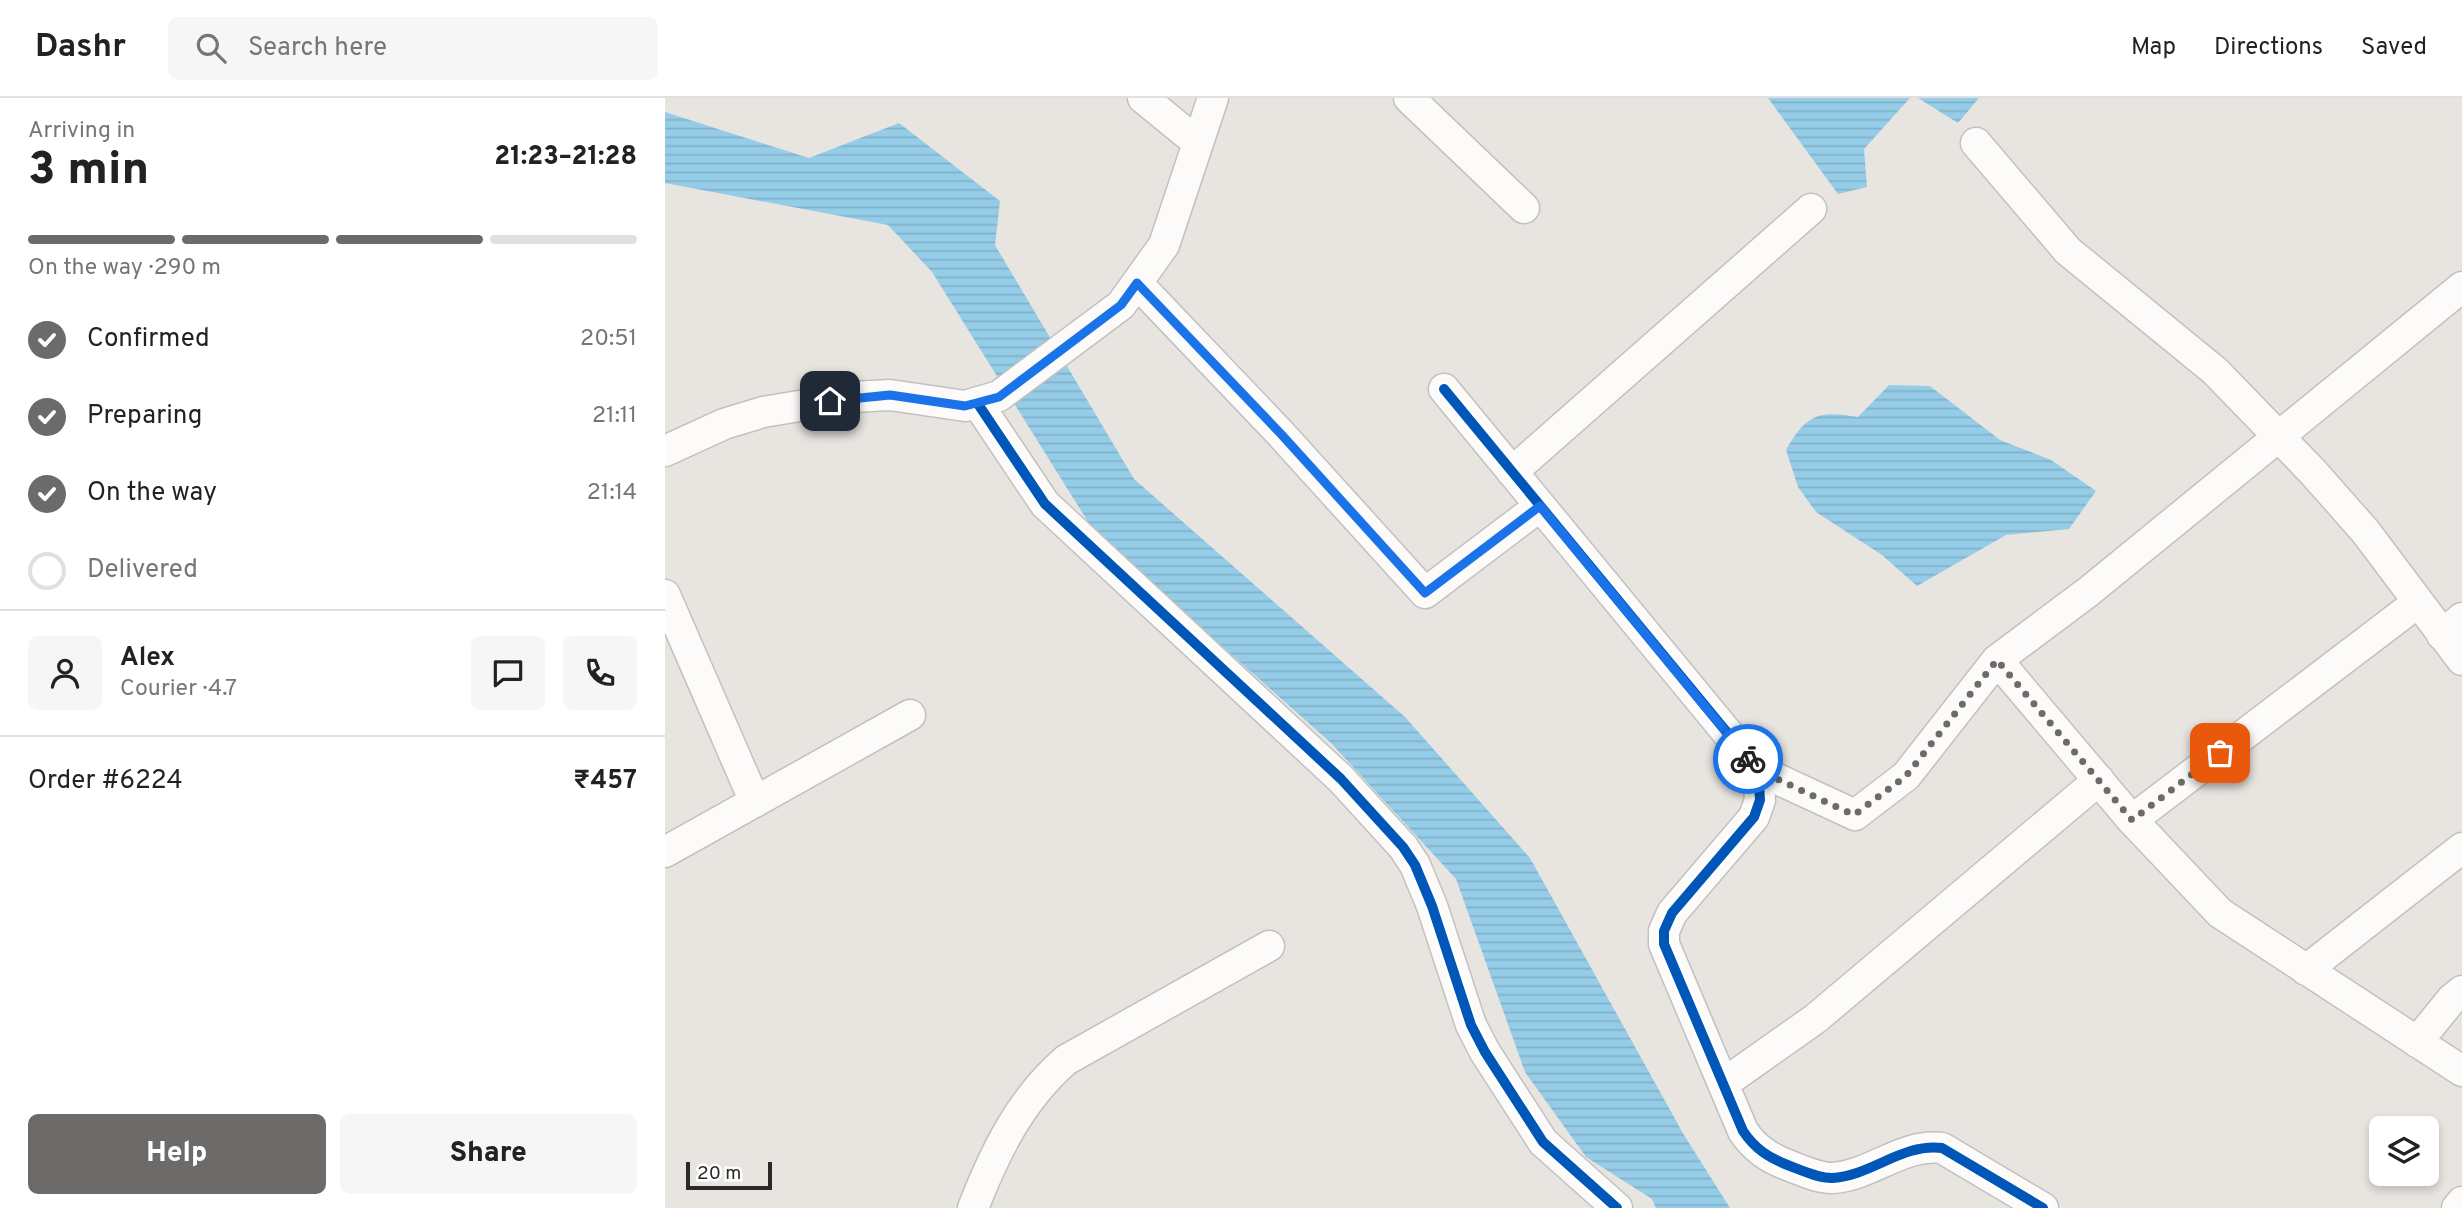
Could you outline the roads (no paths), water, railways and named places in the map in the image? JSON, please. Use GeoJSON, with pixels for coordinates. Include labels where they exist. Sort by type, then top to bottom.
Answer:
{"type":"FeatureCollection","features":[{"type":"Feature","properties":{"kind":"street"},"geometry":{"type":"LineString","coordinates":[[1143,98],[1198,143]]}},
{"type":"Feature","properties":{"kind":"street"},"geometry":{"type":"LineString","coordinates":[[665,451],[724,424],[763,412],[840,399],[890,395],[965,406],[988,400],[1129,294],[1164,245],[1213,98]]}},
{"type":"Feature","properties":{"kind":"street"},"geometry":{"type":"LineString","coordinates":[[1409,98],[1524,208]]}},
{"type":"Feature","properties":{"kind":"street"},"geometry":{"type":"LineString","coordinates":[[1976,143],[2068,251],[2215,371],[2279,436],[2365,531],[2417,603],[2452,626],[2462,660]]}},
{"type":"Feature","properties":{"kind":"street"},"geometry":{"type":"LineString","coordinates":[[1512,472],[1811,209]]}},
{"type":"Feature","properties":{"kind":"street"},"geometry":{"type":"LineString","coordinates":[[1444,389],[1758,770],[1854,815],[1906,776],[1997,660],[2088,592],[2462,287]]}},
{"type":"Feature","properties":{"kind":"street"},"geometry":{"type":"LineString","coordinates":[[1129,294],[1281,434],[1425,593],[1540,506]]}},
{"type":"Feature","properties":{"kind":"street"},"geometry":{"type":"LineString","coordinates":[[988,400],[1045,504],[1172,625],[1307,747],[1403,847],[1415,865],[1471,1025],[1485,1052],[1543,1142],[1617,1208]]}},
{"type":"Feature","properties":{"kind":"street"},"geometry":{"type":"LineString","coordinates":[[665,595],[755,803]]}},
{"type":"Feature","properties":{"kind":"street"},"geometry":{"type":"LineString","coordinates":[[2132,820],[2417,603]]}},
{"type":"Feature","properties":{"kind":"street"},"geometry":{"type":"LineString","coordinates":[[1997,660],[2132,820],[2220,914],[2462,1071]]}},
{"type":"Feature","properties":{"kind":"street"},"geometry":{"type":"LineString","coordinates":[[665,852],[910,715]]}},
{"type":"Feature","properties":{"kind":"street"},"geometry":{"type":"LineString","coordinates":[[1758,770],[1760,800],[1754,817],[1672,914],[1664,931],[1664,944],[1742,1131],[1754,1147],[1773,1160],[1831,1178],[1853,1174],[1927,1146],[1942,1147],[2043,1208]]}},
{"type":"Feature","properties":{"kind":"street"},"geometry":{"type":"LineString","coordinates":[[1723,1084],[1815,1019],[2099,780]]}},
{"type":"Feature","properties":{"kind":"street"},"geometry":{"type":"LineString","coordinates":[[2306,970],[2462,848]]}},
{"type":"Feature","properties":{"kind":"street"},"geometry":{"type":"LineString","coordinates":[[973,1208],[994,1158],[1021,1108],[1041,1082],[1066,1060],[1269,946]]}},
{"type":"Feature","properties":{"kind":"street"},"geometry":{"type":"LineString","coordinates":[[2417,1042],[2452,999],[2462,991]]}},
{"type":"Feature","properties":{"kind":"street"},"geometry":{"type":"LineString","coordinates":[[2457,1208],[2462,1202]]}},
{"type":"Feature","properties":{"kind":"water"},"geometry":{"type":"Polygon","coordinates":[[[1768,98],[1910,98],[1864,149],[1867,187],[1838,194],[1768,98]]]}},
{"type":"Feature","properties":{"kind":"water"},"geometry":{"type":"Polygon","coordinates":[[[1918,98],[1979,98],[1958,123],[1918,98]]]}},
{"type":"Feature","properties":{"kind":"water"},"geometry":{"type":"Polygon","coordinates":[[[665,112],[809,158],[899,123],[1000,201],[995,245],[1134,479],[1405,717],[1530,858],[1684,1135],[1730,1208],[1656,1208],[1652,1199],[1586,1157],[1525,1072],[1456,879],[1331,743],[1095,533],[932,272],[888,225],[665,183],[665,112]]]}},
{"type":"Feature","properties":{"kind":"water"},"geometry":{"type":"Polygon","coordinates":[[[1889,385],[1930,386],[2000,440],[2051,460],[2096,491],[2069,529],[2006,535],[1917,586],[1882,555],[1816,512],[1798,487],[1786,450],[1807,422],[1815,417],[1833,414],[1858,417],[1889,385]]]}}]}
